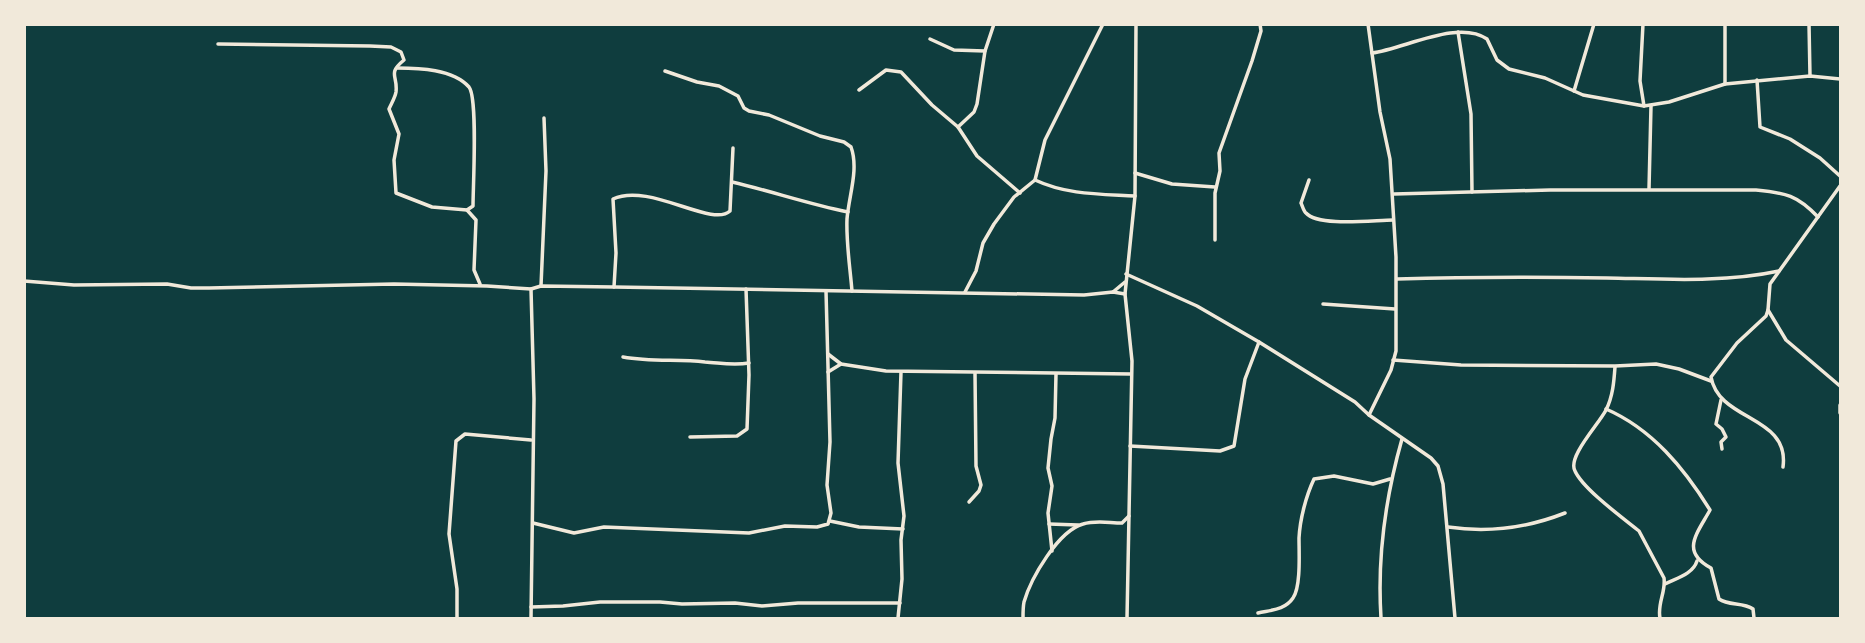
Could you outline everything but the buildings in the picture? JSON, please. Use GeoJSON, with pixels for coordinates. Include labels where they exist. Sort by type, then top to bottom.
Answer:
{"type":"FeatureCollection","features":[{"type":"Feature","properties":{"kind":"street"},"geometry":{"type":"LineString","coordinates":[[958,127],[974,112],[977,104],[985,51],[993,24]]}},
{"type":"Feature","properties":{"kind":"street"},"geometry":{"type":"LineString","coordinates":[[964,293],[975,271],[983,243],[1006,207],[1035,180],[1041,166],[1045,140],[1072,91],[1103,24]]}},
{"type":"Feature","properties":{"kind":"street"},"geometry":{"type":"LineString","coordinates":[[1127,618],[1126,579],[1131,514],[1131,374],[1125,294],[1135,196],[1136,24]]}},
{"type":"Feature","properties":{"kind":"street"},"geometry":{"type":"LineString","coordinates":[[1215,240],[1215,187],[1220,171],[1220,149],[1252,61],[1261,31],[1260,24]]}},
{"type":"Feature","properties":{"kind":"street"},"geometry":{"type":"LineString","coordinates":[[1368,24],[1394,194],[1396,279],[1396,351],[1391,370],[1369,415]]}},
{"type":"Feature","properties":{"kind":"street"},"geometry":{"type":"LineString","coordinates":[[1574,91],[1594,24]]}},
{"type":"Feature","properties":{"kind":"street"},"geometry":{"type":"LineString","coordinates":[[1643,24],[1640,81],[1644,106]]}},
{"type":"Feature","properties":{"kind":"street"},"geometry":{"type":"LineString","coordinates":[[1725,24],[1725,84]]}},
{"type":"Feature","properties":{"kind":"street"},"geometry":{"type":"LineString","coordinates":[[1809,24],[1810,76]]}},
{"type":"Feature","properties":{"kind":"street"},"geometry":{"type":"LineString","coordinates":[[1371,53],[1458,32],[1470,32],[1487,39],[1497,60],[1509,69],[1545,78],[1597,99],[1644,106],[1725,84],[1810,76],[1840,79]]}},
{"type":"Feature","properties":{"kind":"street"},"geometry":{"type":"LineString","coordinates":[[1458,32],[1471,114],[1472,192]]}},
{"type":"Feature","properties":{"kind":"street"},"geometry":{"type":"LineString","coordinates":[[930,39],[954,50],[985,51]]}},
{"type":"Feature","properties":{"kind":"street"},"geometry":{"type":"LineString","coordinates":[[218,44],[296,43],[391,47],[404,55],[404,60],[395,68]]}},
{"type":"Feature","properties":{"kind":"street"},"geometry":{"type":"LineString","coordinates":[[395,68],[429,70],[448,75],[465,83],[472,92],[475,138],[473,206],[467,210],[432,207],[396,193],[394,160],[399,134],[389,109],[396,95],[395,68]]}},
{"type":"Feature","properties":{"kind":"street"},"geometry":{"type":"LineString","coordinates":[[859,90],[886,70],[901,72],[932,105],[958,127],[976,156],[1020,193]]}},
{"type":"Feature","properties":{"kind":"street"},"geometry":{"type":"LineString","coordinates":[[665,71],[719,86],[738,96],[744,108],[749,111],[769,114],[851,147],[855,166],[847,230],[852,291]]}},
{"type":"Feature","properties":{"kind":"street"},"geometry":{"type":"LineString","coordinates":[[1757,80],[1760,127],[1820,158],[1840,176]]}},
{"type":"Feature","properties":{"kind":"street"},"geometry":{"type":"LineString","coordinates":[[1649,189],[1651,106]]}},
{"type":"Feature","properties":{"kind":"street"},"geometry":{"type":"LineString","coordinates":[[541,286],[546,171],[544,118]]}},
{"type":"Feature","properties":{"kind":"street"},"geometry":{"type":"LineString","coordinates":[[614,286],[616,253],[613,200],[620,196],[652,197],[719,216],[730,211],[733,148]]}},
{"type":"Feature","properties":{"kind":"street"},"geometry":{"type":"LineString","coordinates":[[1135,173],[1172,184],[1215,187]]}},
{"type":"Feature","properties":{"kind":"street"},"geometry":{"type":"LineString","coordinates":[[1035,180],[1054,189],[1069,192],[1135,196]]}},
{"type":"Feature","properties":{"kind":"street"},"geometry":{"type":"LineString","coordinates":[[1309,180],[1301,203],[1305,212],[1314,218],[1328,221],[1393,220]]}},
{"type":"Feature","properties":{"kind":"street"},"geometry":{"type":"LineString","coordinates":[[732,182],[848,212]]}},
{"type":"Feature","properties":{"kind":"street"},"geometry":{"type":"LineString","coordinates":[[1840,186],[1770,284],[1768,310],[1786,340],[1840,386]]}},
{"type":"Feature","properties":{"kind":"street"},"geometry":{"type":"LineString","coordinates":[[1394,194],[1649,189],[1756,190],[1785,193],[1805,203],[1818,217]]}},
{"type":"Feature","properties":{"kind":"street"},"geometry":{"type":"LineString","coordinates":[[467,210],[476,220],[474,270],[481,286]]}},
{"type":"Feature","properties":{"kind":"street"},"geometry":{"type":"LineString","coordinates":[[1396,279],[1501,276],[1711,278],[1748,277],[1779,271]]}},
{"type":"Feature","properties":{"kind":"street"},"geometry":{"type":"LineString","coordinates":[[1126,274],[1197,306],[1259,342],[1355,402],[1369,415],[1431,458],[1438,466],[1443,484],[1455,618]]}},
{"type":"Feature","properties":{"kind":"street"},"geometry":{"type":"LineString","coordinates":[[24,281],[74,285],[167,284],[191,288],[394,284],[531,289],[541,286],[614,286],[1125,294]]}},
{"type":"Feature","properties":{"kind":"street"},"geometry":{"type":"LineString","coordinates":[[1113,292],[1126,281]]}},
{"type":"Feature","properties":{"kind":"street"},"geometry":{"type":"LineString","coordinates":[[531,289],[534,399],[531,618]]}},
{"type":"Feature","properties":{"kind":"street"},"geometry":{"type":"LineString","coordinates":[[690,437],[737,436],[745,431],[749,363],[746,289]]}},
{"type":"Feature","properties":{"kind":"street"},"geometry":{"type":"LineString","coordinates":[[826,290],[830,442],[827,485],[830,521]]}},
{"type":"Feature","properties":{"kind":"street"},"geometry":{"type":"LineString","coordinates":[[1323,304],[1395,309]]}},
{"type":"Feature","properties":{"kind":"street"},"geometry":{"type":"LineString","coordinates":[[1722,449],[1721,442],[1726,437],[1716,424],[1722,403],[1711,381],[1712,372],[1768,310]]}},
{"type":"Feature","properties":{"kind":"street"},"geometry":{"type":"LineString","coordinates":[[1130,446],[1220,451],[1234,446],[1245,379],[1259,342]]}},
{"type":"Feature","properties":{"kind":"street"},"geometry":{"type":"LineString","coordinates":[[828,354],[841,364],[901,372],[1131,374]]}},
{"type":"Feature","properties":{"kind":"street"},"geometry":{"type":"LineString","coordinates":[[622,357],[644,361],[704,361],[735,365],[749,363]]}},
{"type":"Feature","properties":{"kind":"street"},"geometry":{"type":"LineString","coordinates":[[1393,360],[1461,365],[1656,364],[1711,381]]}},
{"type":"Feature","properties":{"kind":"street"},"geometry":{"type":"LineString","coordinates":[[828,373],[841,364]]}},
{"type":"Feature","properties":{"kind":"street"},"geometry":{"type":"LineString","coordinates":[[1615,366],[1612,392],[1606,409],[1573,459],[1575,471],[1639,531],[1665,584],[1660,600],[1660,618]]}},
{"type":"Feature","properties":{"kind":"street"},"geometry":{"type":"LineString","coordinates":[[898,618],[901,603],[904,516],[898,463],[901,372]]}},
{"type":"Feature","properties":{"kind":"street"},"geometry":{"type":"LineString","coordinates":[[969,502],[981,485],[976,466],[975,373]]}},
{"type":"Feature","properties":{"kind":"street"},"geometry":{"type":"LineString","coordinates":[[1052,551],[1048,504],[1052,486],[1048,468],[1055,418],[1056,373]]}},
{"type":"Feature","properties":{"kind":"street"},"geometry":{"type":"LineString","coordinates":[[1721,398],[1776,435],[1785,453],[1783,467]]}},
{"type":"Feature","properties":{"kind":"street"},"geometry":{"type":"LineString","coordinates":[[1840,405],[1840,413]]}},
{"type":"Feature","properties":{"kind":"street"},"geometry":{"type":"LineString","coordinates":[[1606,409],[1646,431],[1680,466],[1710,510],[1694,541],[1694,555],[1697,561],[1711,568],[1719,599],[1730,604],[1748,606],[1753,609],[1754,618]]}},
{"type":"Feature","properties":{"kind":"street"},"geometry":{"type":"LineString","coordinates":[[457,618],[457,589],[449,534],[456,440],[466,434],[532,440]]}},
{"type":"Feature","properties":{"kind":"street"},"geometry":{"type":"LineString","coordinates":[[1381,618],[1380,548],[1390,479],[1402,439]]}},
{"type":"Feature","properties":{"kind":"street"},"geometry":{"type":"LineString","coordinates":[[1258,613],[1284,606],[1295,595],[1300,562],[1299,536],[1314,479],[1334,476],[1373,484],[1390,479]]}},
{"type":"Feature","properties":{"kind":"street"},"geometry":{"type":"LineString","coordinates":[[1448,527],[1518,528],[1565,513]]}},
{"type":"Feature","properties":{"kind":"street"},"geometry":{"type":"LineString","coordinates":[[1049,524],[1122,523],[1131,514]]}},
{"type":"Feature","properties":{"kind":"street"},"geometry":{"type":"LineString","coordinates":[[533,523],[574,533],[604,527],[750,533],[785,526],[817,527],[830,521]]}},
{"type":"Feature","properties":{"kind":"street"},"geometry":{"type":"LineString","coordinates":[[830,521],[859,527],[903,529]]}},
{"type":"Feature","properties":{"kind":"street"},"geometry":{"type":"LineString","coordinates":[[1023,618],[1027,594],[1036,576],[1061,539],[1080,525]]}},
{"type":"Feature","properties":{"kind":"street"},"geometry":{"type":"LineString","coordinates":[[1665,584],[1687,573],[1695,567],[1697,561]]}},
{"type":"Feature","properties":{"kind":"street"},"geometry":{"type":"LineString","coordinates":[[531,607],[563,607],[600,602],[735,603],[762,606],[798,603],[901,603]]}}]}
